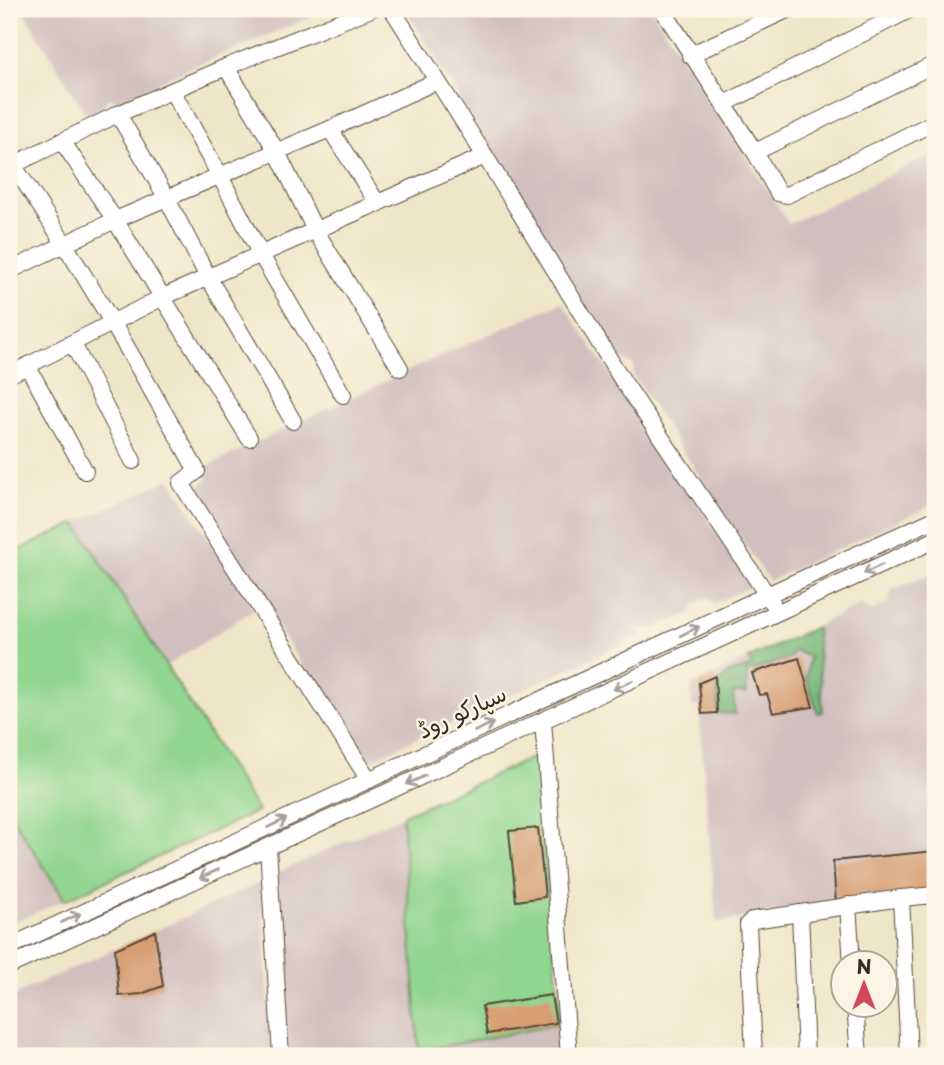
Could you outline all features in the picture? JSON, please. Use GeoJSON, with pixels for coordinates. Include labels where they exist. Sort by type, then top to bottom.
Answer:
{"type":"FeatureCollection","features":[{"type":"Feature","properties":{"kind":"street"},"geometry":{"type":"LineString","coordinates":[[369,780],[181,482],[197,471],[66,244],[11,166],[118,114],[371,9]]}},
{"type":"Feature","properties":{"kind":"street"},"geometry":{"type":"LineString","coordinates":[[392,9],[621,378],[779,613]]}},
{"type":"Feature","properties":{"kind":"street"},"geometry":{"type":"LineString","coordinates":[[663,9],[690,55],[755,152],[778,193],[787,195],[935,122]]}},
{"type":"Feature","properties":{"kind":"street"},"geometry":{"type":"LineString","coordinates":[[690,55],[789,9]]}},
{"type":"Feature","properties":{"kind":"street"},"geometry":{"type":"LineString","coordinates":[[723,104],[911,9]]}},
{"type":"Feature","properties":{"kind":"street"},"geometry":{"type":"LineString","coordinates":[[755,152],[935,64]]}},
{"type":"Feature","properties":{"kind":"street"},"geometry":{"type":"LineString","coordinates":[[226,67],[277,152],[315,230],[400,369]]}},
{"type":"Feature","properties":{"kind":"street"},"geometry":{"type":"LineString","coordinates":[[9,271],[166,197],[277,152],[437,80]]}},
{"type":"Feature","properties":{"kind":"street"},"geometry":{"type":"LineString","coordinates":[[172,91],[261,255],[343,395]]}},
{"type":"Feature","properties":{"kind":"street"},"geometry":{"type":"LineString","coordinates":[[118,114],[208,277],[293,421]]}},
{"type":"Feature","properties":{"kind":"street"},"geometry":{"type":"LineString","coordinates":[[330,129],[378,204]]}},
{"type":"Feature","properties":{"kind":"street"},"geometry":{"type":"LineString","coordinates":[[62,141],[115,220],[249,438]]}},
{"type":"Feature","properties":{"kind":"street"},"geometry":{"type":"LineString","coordinates":[[9,375],[163,297],[485,156]]}},
{"type":"Feature","properties":{"kind":"street"},"geometry":{"type":"LineString","coordinates":[[73,344],[133,461]]}},
{"type":"Feature","properties":{"kind":"street"},"geometry":{"type":"LineString","coordinates":[[29,367],[85,471]]}},
{"type":"Feature","properties":{"kind":"street","name":"سپارکو روڈ"},"geometry":{"type":"LineString","coordinates":[[9,947],[935,519]]}},
{"type":"Feature","properties":{"kind":"street","name":"سپارکو روڈ"},"geometry":{"type":"LineString","coordinates":[[9,966],[935,540]]}},
{"type":"Feature","properties":{"kind":"street"},"geometry":{"type":"LineString","coordinates":[[543,721],[569,1056]]}},
{"type":"Feature","properties":{"kind":"street"},"geometry":{"type":"LineString","coordinates":[[268,848],[281,1056]]}},
{"type":"Feature","properties":{"kind":"street"},"geometry":{"type":"LineString","coordinates":[[754,1056],[748,924],[753,920],[848,905],[935,895]]}},
{"type":"Feature","properties":{"kind":"street"},"geometry":{"type":"LineString","coordinates":[[901,898],[909,1056]]}},
{"type":"Feature","properties":{"kind":"street"},"geometry":{"type":"LineString","coordinates":[[848,905],[851,950]]}},
{"type":"Feature","properties":{"kind":"street"},"geometry":{"type":"LineString","coordinates":[[800,913],[806,1056]]}},
{"type":"Feature","properties":{"kind":"street"},"geometry":{"type":"LineString","coordinates":[[856,1020],[859,1056]]}},
{"type":"Feature","properties":{"kind":"shaded area"},"geometry":{"type":"Polygon","coordinates":[[[22,9],[330,9],[178,73],[120,101],[108,98],[98,112],[88,117],[22,9]]]}},
{"type":"Feature","properties":{"kind":"shaded area"},"geometry":{"type":"Polygon","coordinates":[[[406,9],[651,9],[789,224],[935,153],[935,504],[769,581],[633,376],[634,365],[620,358],[577,292],[406,9]]]}},
{"type":"Feature","properties":{"kind":"shaded area"},"geometry":{"type":"Polygon","coordinates":[[[562,302],[752,586],[715,603],[707,598],[694,604],[693,612],[656,628],[637,628],[640,636],[364,763],[192,491],[208,479],[203,468],[420,365],[562,302]]]}},
{"type":"Feature","properties":{"kind":"shaded area"},"geometry":{"type":"Polygon","coordinates":[[[170,479],[254,610],[166,666],[76,523],[170,479]]]}},
{"type":"Feature","properties":{"kind":"shaded area"},"geometry":{"type":"Polygon","coordinates":[[[935,573],[935,890],[788,909],[716,923],[699,707],[692,706],[691,686],[860,605],[872,611],[888,603],[891,590],[935,573]]]}},
{"type":"Feature","properties":{"kind":"shaded area"},"geometry":{"type":"Polygon","coordinates":[[[9,812],[65,900],[13,922],[15,926],[9,929],[9,812]]]}},
{"type":"Feature","properties":{"kind":"shaded area"},"geometry":{"type":"Polygon","coordinates":[[[402,816],[419,1051],[561,1024],[564,1056],[289,1056],[286,1007],[288,988],[285,988],[277,873],[402,816]]]}},
{"type":"Feature","properties":{"kind":"shaded area"},"geometry":{"type":"Polygon","coordinates":[[[261,882],[272,1056],[9,1056],[9,997],[115,949],[120,996],[141,994],[163,986],[155,931],[261,882]]]}},
{"type":"Feature","properties":{"kind":"green space"},"geometry":{"type":"Polygon","coordinates":[[[76,523],[258,811],[65,900],[9,812],[9,555],[76,523]]]}},
{"type":"Feature","properties":{"kind":"green space"},"geometry":{"type":"Polygon","coordinates":[[[816,627],[823,712],[818,713],[806,678],[809,657],[794,650],[791,657],[752,671],[747,670],[747,693],[733,693],[735,714],[718,713],[717,685],[729,673],[752,666],[749,658],[816,627]]]}},
{"type":"Feature","properties":{"kind":"green space"},"geometry":{"type":"Polygon","coordinates":[[[536,756],[561,1024],[419,1051],[402,816],[536,756]]]}},
{"type":"Feature","properties":{"kind":"building"},"geometry":{"type":"Polygon","coordinates":[[[799,658],[813,707],[773,713],[767,694],[759,695],[752,673],[799,658]]]}},
{"type":"Feature","properties":{"kind":"building"},"geometry":{"type":"Polygon","coordinates":[[[715,676],[717,713],[702,714],[699,683],[715,676]]]}},
{"type":"Feature","properties":{"kind":"building"},"geometry":{"type":"Polygon","coordinates":[[[538,828],[545,897],[516,901],[509,831],[538,828]]]}},
{"type":"Feature","properties":{"kind":"building"},"geometry":{"type":"Polygon","coordinates":[[[935,851],[935,890],[836,902],[833,861],[935,851]]]}},
{"type":"Feature","properties":{"kind":"building"},"geometry":{"type":"Polygon","coordinates":[[[155,931],[163,986],[141,994],[119,996],[115,949],[155,931]]]}},
{"type":"Feature","properties":{"kind":"building"},"geometry":{"type":"Polygon","coordinates":[[[551,995],[556,1023],[487,1034],[482,1006],[551,995]]]}}]}
